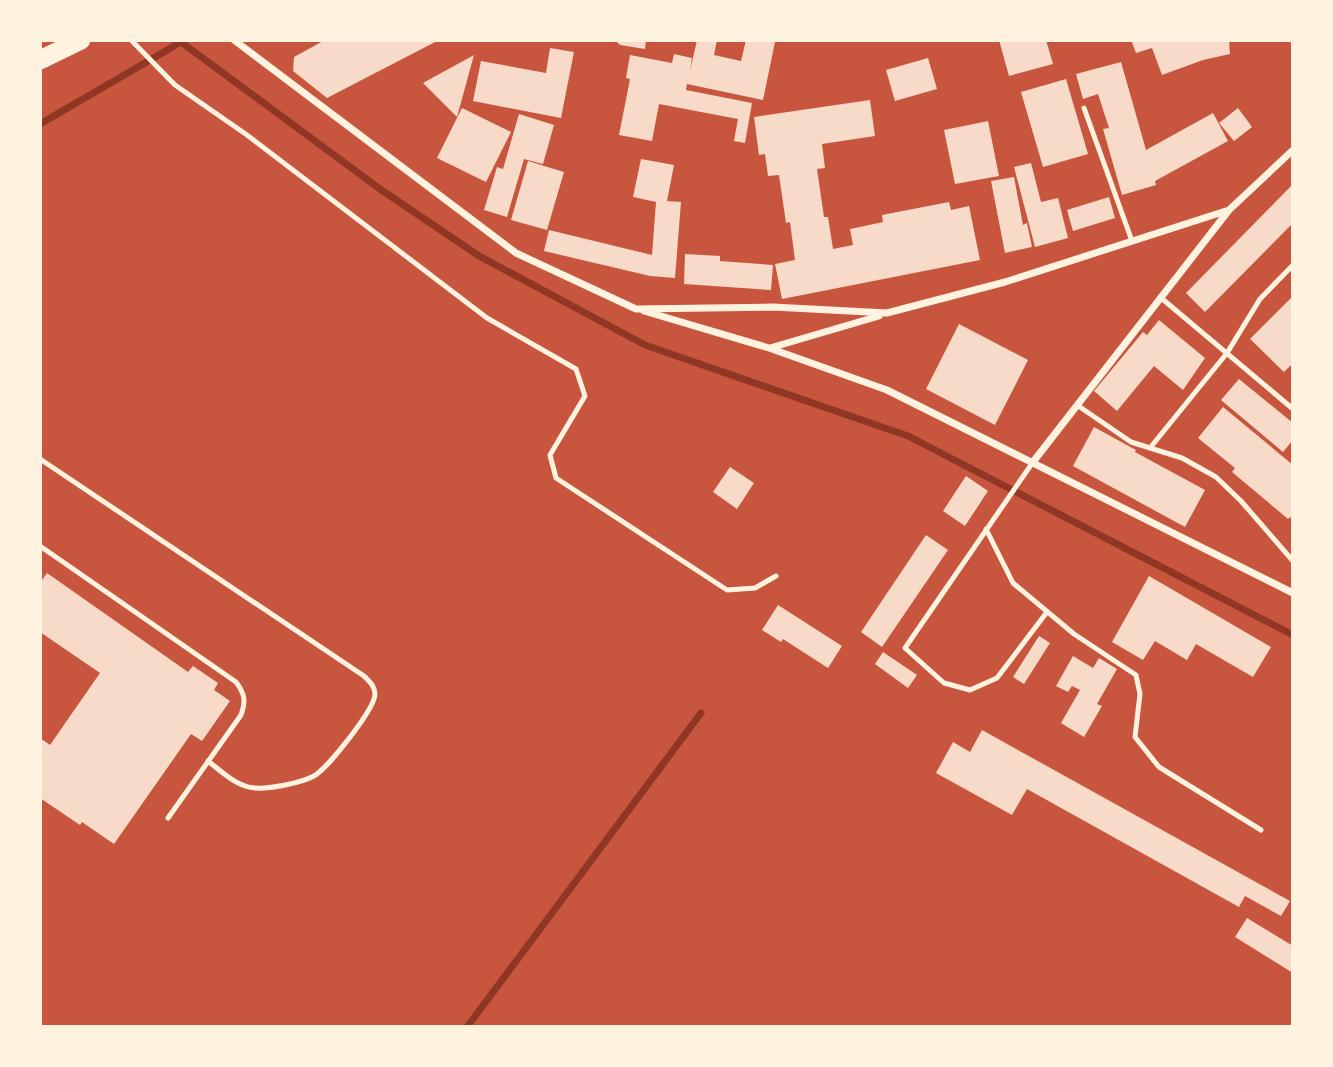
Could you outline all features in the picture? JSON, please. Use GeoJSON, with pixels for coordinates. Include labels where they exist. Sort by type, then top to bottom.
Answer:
{"type":"FeatureCollection","features":[{"type":"Feature","properties":{"kind":"highway"},"geometry":{"type":"LineString","coordinates":[[40,60],[81,40]]}},
{"type":"Feature","properties":{"kind":"street"},"geometry":{"type":"LineString","coordinates":[[234,40],[516,253],[636,309],[769,348],[887,390],[1293,593]]}},
{"type":"Feature","properties":{"kind":"street"},"geometry":{"type":"LineString","coordinates":[[1033,462],[1229,210],[1293,150]]}},
{"type":"Feature","properties":{"kind":"street"},"geometry":{"type":"LineString","coordinates":[[769,348],[1004,282],[1229,210]]}},
{"type":"Feature","properties":{"kind":"street"},"geometry":{"type":"LineString","coordinates":[[636,309],[773,307],[887,313]]}},
{"type":"Feature","properties":{"kind":"lane"},"geometry":{"type":"LineString","coordinates":[[131,40],[175,85],[247,135],[487,318],[576,369],[585,396],[550,455],[556,478],[727,590],[755,588],[776,576]]}},
{"type":"Feature","properties":{"kind":"lane"},"geometry":{"type":"LineString","coordinates":[[1084,108],[1132,241]]}},
{"type":"Feature","properties":{"kind":"lane"},"geometry":{"type":"LineString","coordinates":[[1150,448],[1227,354],[1260,299],[1293,265]]}},
{"type":"Feature","properties":{"kind":"lane"},"geometry":{"type":"LineString","coordinates":[[1160,297],[1293,409]]}},
{"type":"Feature","properties":{"kind":"lane"},"geometry":{"type":"LineString","coordinates":[[1077,405],[1131,442],[1182,458],[1216,477],[1241,501],[1293,561]]}},
{"type":"Feature","properties":{"kind":"lane"},"geometry":{"type":"LineString","coordinates":[[40,459],[364,676],[373,685],[375,695],[370,708],[332,761],[312,777],[299,782],[255,788],[244,786],[208,761]]}},
{"type":"Feature","properties":{"kind":"lane"},"geometry":{"type":"LineString","coordinates":[[1033,462],[905,648],[944,683],[970,691],[997,678],[1047,612]]}},
{"type":"Feature","properties":{"kind":"lane"},"geometry":{"type":"LineString","coordinates":[[986,529],[1013,583],[1074,634],[1136,675],[1140,694],[1135,737],[1158,767],[1261,830]]}},
{"type":"Feature","properties":{"kind":"lane"},"geometry":{"type":"LineString","coordinates":[[40,546],[236,682],[243,692],[245,703],[241,715],[167,818]]}},
{"type":"Feature","properties":{"kind":"building"},"geometry":{"type":"Polygon","coordinates":[[[325,40],[439,40],[327,98],[293,71],[294,57],[325,40]]]}},
{"type":"Feature","properties":{"kind":"building"},"geometry":{"type":"Polygon","coordinates":[[[615,40],[646,40],[645,49],[620,45],[615,40]]]}},
{"type":"Feature","properties":{"kind":"building"},"geometry":{"type":"Polygon","coordinates":[[[697,40],[717,40],[714,55],[741,61],[746,40],[775,42],[763,100],[687,84],[686,90],[752,103],[745,143],[734,141],[738,119],[659,104],[652,141],[619,135],[630,79],[626,78],[630,55],[672,63],[674,54],[692,58],[690,71],[697,40]]]}},
{"type":"Feature","properties":{"kind":"building"},"geometry":{"type":"Polygon","coordinates":[[[999,40],[1046,40],[1053,64],[1009,76],[999,40]]]}},
{"type":"Feature","properties":{"kind":"building"},"geometry":{"type":"Polygon","coordinates":[[[1131,40],[1229,40],[1230,54],[1203,60],[1162,75],[1152,48],[1136,53],[1131,40]]]}},
{"type":"Feature","properties":{"kind":"building"},"geometry":{"type":"Polygon","coordinates":[[[550,48],[574,52],[561,118],[473,101],[481,61],[546,73],[550,48]]]}},
{"type":"Feature","properties":{"kind":"building"},"geometry":{"type":"Polygon","coordinates":[[[474,55],[457,117],[423,83],[474,55]]]}},
{"type":"Feature","properties":{"kind":"building"},"geometry":{"type":"Polygon","coordinates":[[[928,58],[937,89],[895,101],[886,70],[928,58]]]}},
{"type":"Feature","properties":{"kind":"building"},"geometry":{"type":"Polygon","coordinates":[[[1121,62],[1146,150],[1213,113],[1228,141],[1155,181],[1156,185],[1122,195],[1103,129],[1109,128],[1098,94],[1083,99],[1076,74],[1121,62]]]}},
{"type":"Feature","properties":{"kind":"building"},"geometry":{"type":"Polygon","coordinates":[[[1066,79],[1088,154],[1043,167],[1021,92],[1066,79]]]}},
{"type":"Feature","properties":{"kind":"building"},"geometry":{"type":"Polygon","coordinates":[[[870,100],[875,136],[822,144],[825,168],[817,169],[824,217],[828,217],[833,249],[853,245],[850,229],[883,222],[882,215],[949,202],[951,210],[969,206],[980,260],[782,299],[775,264],[795,260],[790,222],[786,223],[779,175],[768,176],[765,154],[759,155],[754,117],[870,100]]]}},
{"type":"Feature","properties":{"kind":"building"},"geometry":{"type":"Polygon","coordinates":[[[462,108],[511,132],[486,182],[437,158],[462,108]]]}},
{"type":"Feature","properties":{"kind":"building"},"geometry":{"type":"Polygon","coordinates":[[[1238,108],[1252,127],[1234,141],[1219,123],[1238,108]]]}},
{"type":"Feature","properties":{"kind":"building"},"geometry":{"type":"Polygon","coordinates":[[[519,114],[554,125],[543,164],[524,159],[507,217],[484,210],[497,167],[503,169],[519,114]]]}},
{"type":"Feature","properties":{"kind":"building"},"geometry":{"type":"Polygon","coordinates":[[[988,121],[999,176],[955,184],[944,130],[988,121]]]}},
{"type":"Feature","properties":{"kind":"building"},"geometry":{"type":"Polygon","coordinates":[[[641,159],[674,165],[667,201],[681,202],[675,278],[650,276],[544,251],[549,230],[652,255],[656,202],[633,197],[641,159]]]}},
{"type":"Feature","properties":{"kind":"building"},"geometry":{"type":"Polygon","coordinates":[[[528,161],[564,172],[547,230],[511,220],[528,161]]]}},
{"type":"Feature","properties":{"kind":"building"},"geometry":{"type":"Polygon","coordinates":[[[1031,163],[1041,202],[1058,198],[1068,238],[1035,247],[1014,167],[1031,163]]]}},
{"type":"Feature","properties":{"kind":"building"},"geometry":{"type":"Polygon","coordinates":[[[1014,177],[1023,225],[1027,223],[1032,247],[1005,253],[991,181],[1014,177]]]}},
{"type":"Feature","properties":{"kind":"building"},"geometry":{"type":"Polygon","coordinates":[[[1293,184],[1293,223],[1205,312],[1186,293],[1293,184]]]}},
{"type":"Feature","properties":{"kind":"building"},"geometry":{"type":"Polygon","coordinates":[[[1109,197],[1115,218],[1073,231],[1067,210],[1109,197]]]}},
{"type":"Feature","properties":{"kind":"building"},"geometry":{"type":"Polygon","coordinates":[[[685,254],[720,256],[720,261],[773,265],[771,290],[684,284],[685,254]]]}},
{"type":"Feature","properties":{"kind":"building"},"geometry":{"type":"Polygon","coordinates":[[[1293,296],[1293,363],[1284,372],[1250,339],[1293,296]]]}},
{"type":"Feature","properties":{"kind":"building"},"geometry":{"type":"Polygon","coordinates":[[[1159,320],[1205,358],[1183,390],[1154,366],[1117,411],[1094,391],[1143,332],[1147,335],[1159,320]]]}},
{"type":"Feature","properties":{"kind":"building"},"geometry":{"type":"Polygon","coordinates":[[[959,324],[1028,360],[995,425],[926,389],[959,324]]]}},
{"type":"Feature","properties":{"kind":"building"},"geometry":{"type":"Polygon","coordinates":[[[1239,379],[1293,423],[1293,440],[1283,452],[1221,400],[1239,379]]]}},
{"type":"Feature","properties":{"kind":"building"},"geometry":{"type":"Polygon","coordinates":[[[1223,407],[1293,465],[1293,519],[1288,519],[1232,472],[1235,468],[1198,438],[1223,407]]]}},
{"type":"Feature","properties":{"kind":"building"},"geometry":{"type":"Polygon","coordinates":[[[1094,427],[1205,490],[1185,527],[1073,466],[1094,427]]]}},
{"type":"Feature","properties":{"kind":"building"},"geometry":{"type":"Polygon","coordinates":[[[730,467],[754,483],[737,509],[713,492],[730,467]]]}},
{"type":"Feature","properties":{"kind":"building"},"geometry":{"type":"Polygon","coordinates":[[[966,476],[988,491],[965,526],[943,511],[966,476]]]}},
{"type":"Feature","properties":{"kind":"building"},"geometry":{"type":"Polygon","coordinates":[[[926,535],[948,550],[882,647],[861,632],[926,535]]]}},
{"type":"Feature","properties":{"kind":"building"},"geometry":{"type":"Polygon","coordinates":[[[47,573],[188,672],[193,666],[218,683],[214,690],[230,701],[202,741],[191,734],[114,844],[40,798],[40,738],[50,745],[100,673],[40,632],[40,583],[47,573]]]}},
{"type":"Feature","properties":{"kind":"building"},"geometry":{"type":"Polygon","coordinates":[[[1149,576],[1271,647],[1253,677],[1196,644],[1187,660],[1155,641],[1143,660],[1112,642],[1149,576]]]}},
{"type":"Feature","properties":{"kind":"building"},"geometry":{"type":"Polygon","coordinates":[[[778,605],[842,646],[828,668],[783,639],[781,642],[762,630],[778,605]]]}},
{"type":"Feature","properties":{"kind":"building"},"geometry":{"type":"Polygon","coordinates":[[[1039,636],[1050,643],[1024,684],[1013,677],[1039,636]]]}},
{"type":"Feature","properties":{"kind":"building"},"geometry":{"type":"Polygon","coordinates":[[[883,652],[917,675],[908,688],[875,664],[883,652]]]}},
{"type":"Feature","properties":{"kind":"building"},"geometry":{"type":"Polygon","coordinates":[[[1073,656],[1093,668],[1099,658],[1117,669],[1097,704],[1102,706],[1084,737],[1061,723],[1080,690],[1072,686],[1068,692],[1056,686],[1073,656]]]}},
{"type":"Feature","properties":{"kind":"building"},"geometry":{"type":"Polygon","coordinates":[[[982,730],[1290,901],[1281,916],[1245,896],[1239,907],[1027,789],[1012,815],[936,773],[953,742],[970,752],[982,730]]]}},
{"type":"Feature","properties":{"kind":"building"},"geometry":{"type":"Polygon","coordinates":[[[1247,918],[1293,946],[1293,973],[1235,937],[1247,918]]]}},
{"type":"Feature","properties":{"kind":"waterway"},"geometry":{"type":"LineString","coordinates":[[40,124],[181,42],[380,189],[479,256],[645,345],[908,436],[1293,635]]}},
{"type":"Feature","properties":{"kind":"waterway"},"geometry":{"type":"LineString","coordinates":[[467,1027],[701,713]]}}]}
